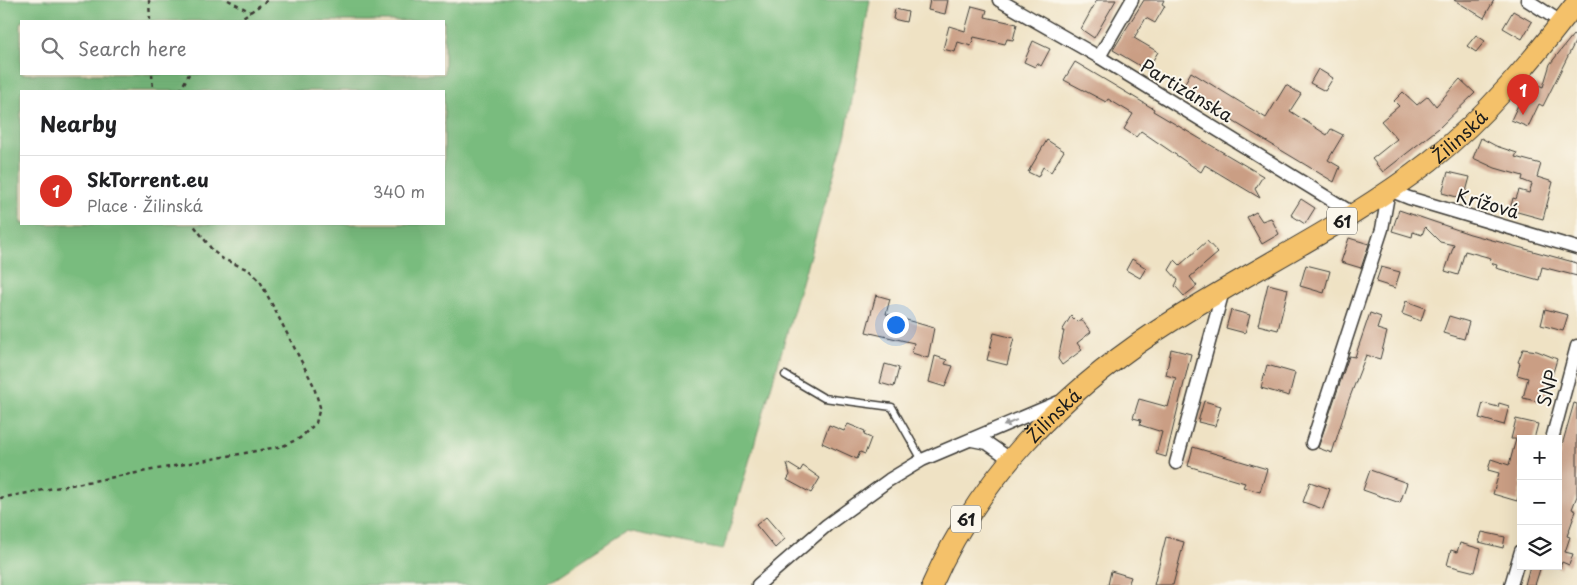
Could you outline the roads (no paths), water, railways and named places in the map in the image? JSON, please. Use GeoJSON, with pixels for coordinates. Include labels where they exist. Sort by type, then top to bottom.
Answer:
{"type":"FeatureCollection","features":[{"type":"Feature","properties":{"kind":"main road","name":"Žilinská"},"geometry":{"type":"LineString","coordinates":[[932,585],[947,550],[977,501],[1010,459],[1071,397],[1140,342],[1354,214],[1430,161],[1468,129],[1519,75],[1577,2]]}},
{"type":"Feature","properties":{"kind":"street","name":"Partizánska"},"geometry":{"type":"LineString","coordinates":[[999,0],[1099,57],[1354,214]]}},
{"type":"Feature","properties":{"kind":"street"},"geometry":{"type":"LineString","coordinates":[[1099,57],[1132,0]]}},
{"type":"Feature","properties":{"kind":"street"},"geometry":{"type":"LineString","coordinates":[[1527,0],[1562,22]]}},
{"type":"Feature","properties":{"kind":"street"},"geometry":{"type":"LineString","coordinates":[[1312,443],[1382,229],[1389,190]]}},
{"type":"Feature","properties":{"kind":"street","name":"Krížová"},"geometry":{"type":"LineString","coordinates":[[1389,190],[1409,198],[1577,248]]}},
{"type":"Feature","properties":{"kind":"street"},"geometry":{"type":"LineString","coordinates":[[1176,463],[1223,291]]}},
{"type":"Feature","properties":{"kind":"street","name":"SNP"},"geometry":{"type":"LineString","coordinates":[[1553,435],[1577,346]]}},
{"type":"Feature","properties":{"kind":"street"},"geometry":{"type":"LineString","coordinates":[[758,585],[854,504],[922,460],[1071,397]]}},
{"type":"Feature","properties":{"kind":"street"},"geometry":{"type":"LineString","coordinates":[[972,440],[987,443],[1010,459]]}},
{"type":"Feature","properties":{"kind":"street"},"geometry":{"type":"LineString","coordinates":[[1511,585],[1517,565]]}},
{"type":"Feature","properties":{"kind":"lane"},"geometry":{"type":"LineString","coordinates":[[785,375],[824,398],[892,407],[922,460]]}},
{"type":"Feature","properties":{"kind":"place","name":"SkTorrent.eu"},"geometry":{"type":"Point","coordinates":[1523,115]}}]}
